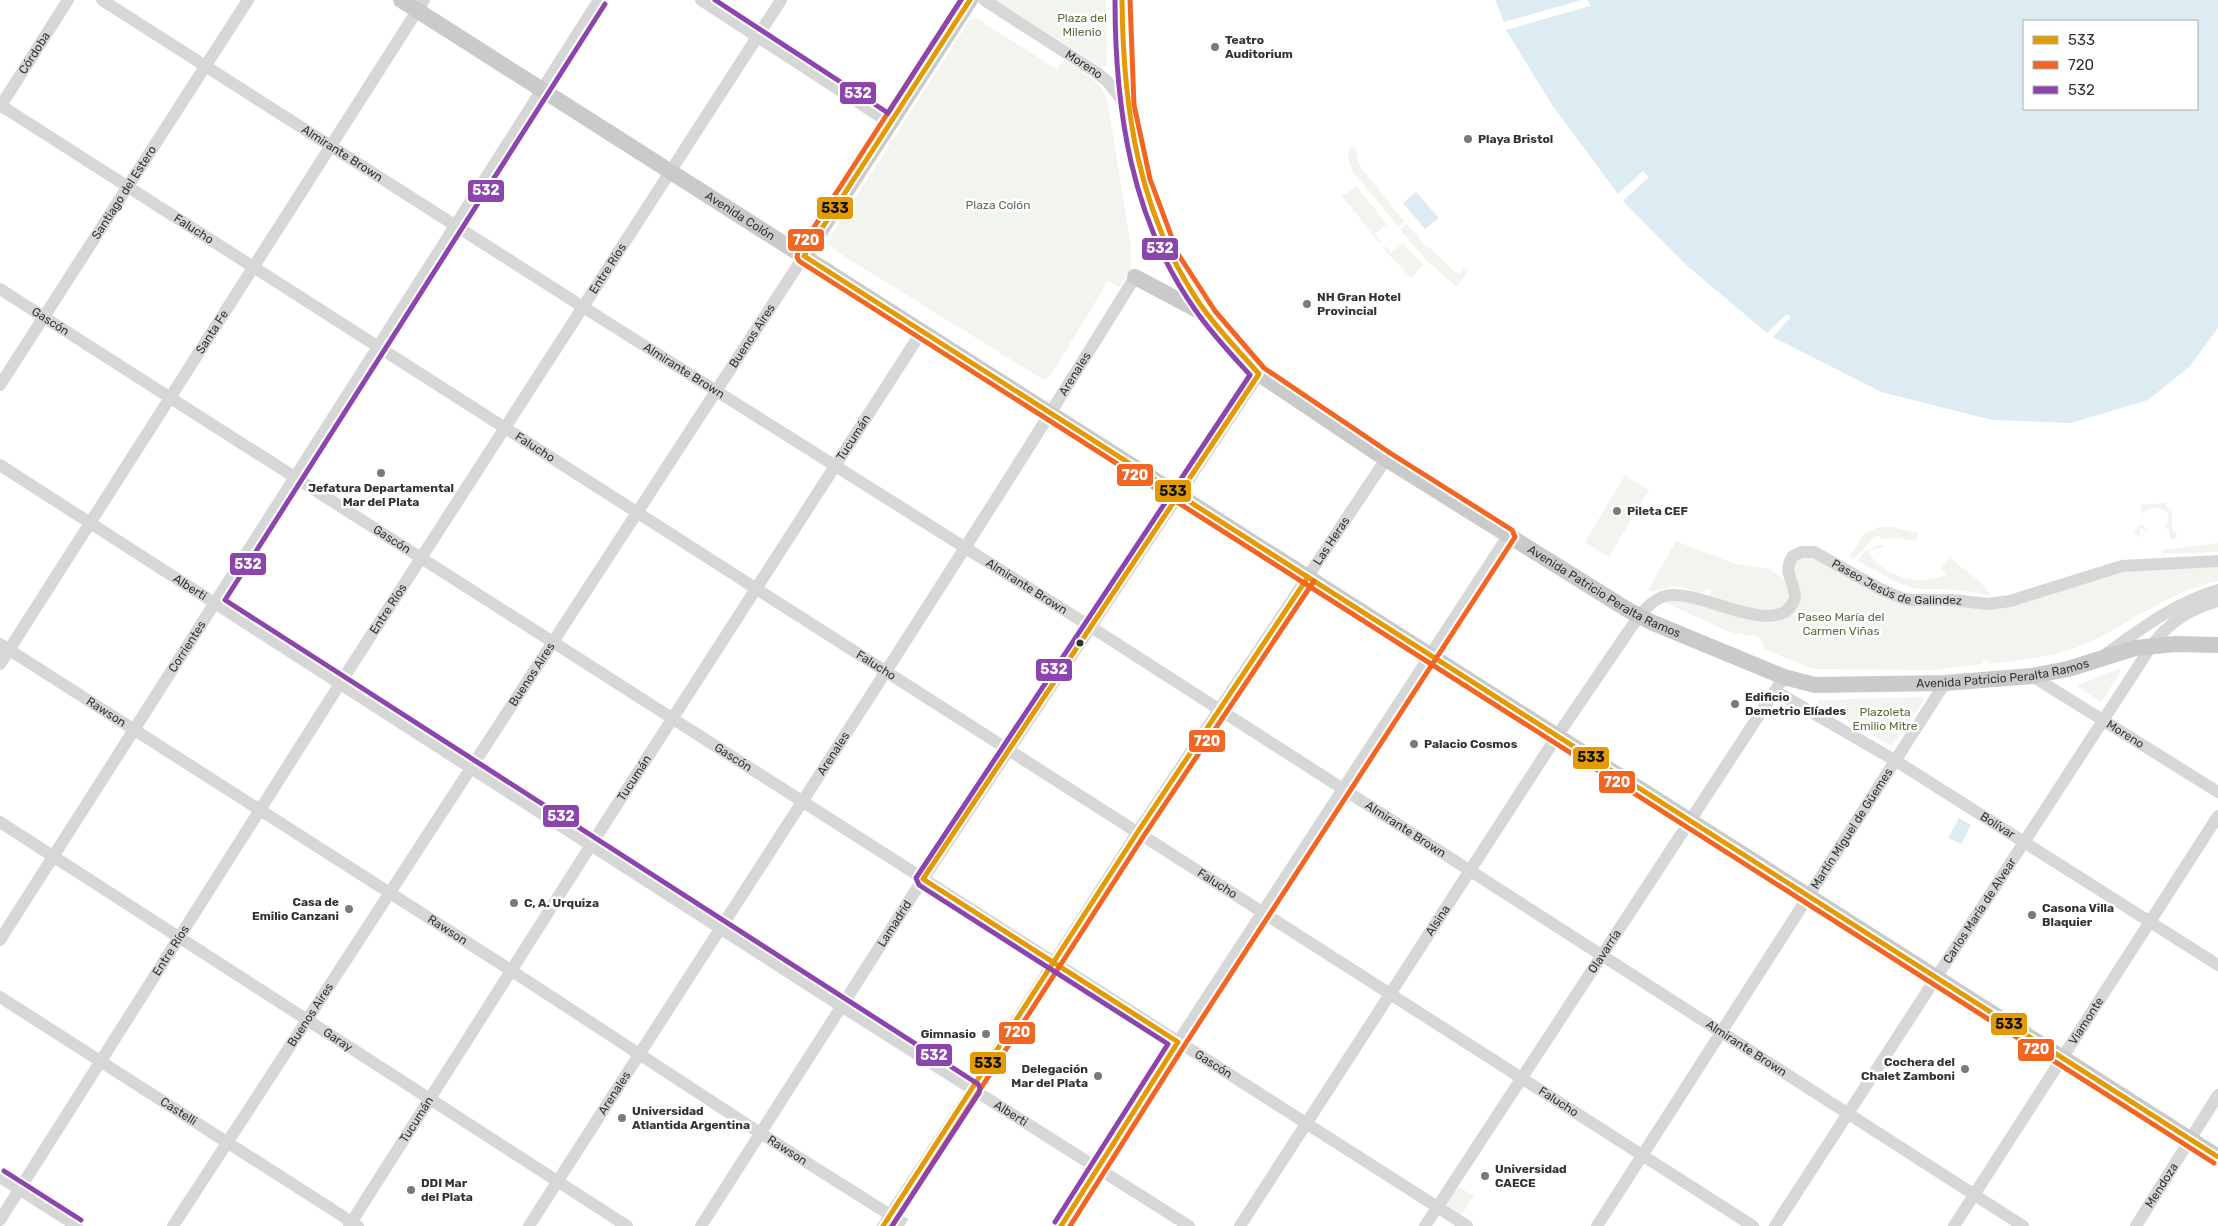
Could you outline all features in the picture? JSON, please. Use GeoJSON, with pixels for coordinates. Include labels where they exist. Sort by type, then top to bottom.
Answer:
{"type":"FeatureCollection","features":[{"type":"Feature","properties":{"kind":"main road","name":"Avenida Colón"},"geometry":{"type":"LineString","coordinates":[[401,0],[421,5],[542,90],[2218,1157]]}},
{"type":"Feature","properties":{"kind":"main road","name":"Buenos Aires"},"geometry":{"type":"LineString","coordinates":[[804,256],[970,0]]}},
{"type":"Feature","properties":{"kind":"main road","name":"Avenida Patricio Peralta Ramos"},"geometry":{"type":"LineString","coordinates":[[1122,0],[1127,106],[1143,181],[1162,239],[1171,258],[1209,316],[1259,374],[1386,459],[1639,617],[1780,684],[1945,683],[2032,676],[2068,669],[2121,650],[2152,645],[2218,645]]}},
{"type":"Feature","properties":{"kind":"main road"},"geometry":{"type":"LineString","coordinates":[[1135,277],[1147,281],[1209,316]]}},
{"type":"Feature","properties":{"kind":"street","name":"Córdoba"},"geometry":{"type":"LineString","coordinates":[[0,106],[68,0]]}},
{"type":"Feature","properties":{"kind":"street","name":"Almirante Brown"},"geometry":{"type":"LineString","coordinates":[[102,0],[583,307],[1091,627],[1603,954],[1847,1114],[2023,1226]]}},
{"type":"Feature","properties":{"kind":"street","name":"Santiago del Estero"},"geometry":{"type":"LineString","coordinates":[[0,386],[248,0]]}},
{"type":"Feature","properties":{"kind":"street","name":"Corrientes"},"geometry":{"type":"LineString","coordinates":[[0,940],[599,0]]}},
{"type":"Feature","properties":{"kind":"street"},"geometry":{"type":"LineString","coordinates":[[701,0],[890,123]]}},
{"type":"Feature","properties":{"kind":"street","name":"Entre Ríos"},"geometry":{"type":"LineString","coordinates":[[0,1220],[340,682],[781,0]]}},
{"type":"Feature","properties":{"kind":"street","name":"Moreno"},"geometry":{"type":"LineString","coordinates":[[984,0],[1096,72],[1107,81],[1127,106]]}},
{"type":"Feature","properties":{"kind":"street","name":"Santa Fe"},"geometry":{"type":"LineString","coordinates":[[0,664],[5,647],[90,523],[421,5]]}},
{"type":"Feature","properties":{"kind":"street","name":"Falucho"},"geometry":{"type":"LineString","coordinates":[[0,106],[1752,1226]]}},
{"type":"Feature","properties":{"kind":"street","name":"Buenos Aires"},"geometry":{"type":"LineString","coordinates":[[173,1226],[804,256]]}},
{"type":"Feature","properties":{"kind":"street","name":"Arenales"},"geometry":{"type":"LineString","coordinates":[[528,1226],[720,928],[804,802],[1051,414],[1135,277]]}},
{"type":"Feature","properties":{"kind":"street","name":"Gascón"},"geometry":{"type":"LineString","coordinates":[[0,289],[1467,1226]]}},
{"type":"Feature","properties":{"kind":"street","name":"Tucumán"},"geometry":{"type":"LineString","coordinates":[[353,1225],[591,844],[922,331]]}},
{"type":"Feature","properties":{"kind":"street","name":"Lamadrid"},"geometry":{"type":"LineString","coordinates":[[700,1226],[923,879],[1259,374]]}},
{"type":"Feature","properties":{"kind":"street","name":"Las Heras"},"geometry":{"type":"LineString","coordinates":[[883,1226],[892,1216],[1137,833],[1386,459]]}},
{"type":"Feature","properties":{"kind":"street","name":"Alberti"},"geometry":{"type":"LineString","coordinates":[[0,465],[841,1006],[1189,1226]]}},
{"type":"Feature","properties":{"kind":"street"},"geometry":{"type":"LineString","coordinates":[[1061,1226],[1262,912],[1508,536]]}},
{"type":"Feature","properties":{"kind":"street","name":"Paseo Jesús de Galindez"},"geometry":{"type":"LineString","coordinates":[[1639,617],[1656,600],[1676,594],[1695,597],[1753,615],[1779,615],[1788,609],[1795,597],[1787,572],[1788,564],[1793,556],[1808,552],[1814,552],[1887,592],[1902,598],[1910,600],[1953,600],[1988,604],[2004,603],[2122,566],[2218,561]]}},
{"type":"Feature","properties":{"kind":"street"},"geometry":{"type":"LineString","coordinates":[[2104,656],[2166,611],[2192,598],[2218,590]]}},
{"type":"Feature","properties":{"kind":"street"},"geometry":{"type":"LineString","coordinates":[[2152,645],[2168,625],[2177,619],[2218,601]]}},
{"type":"Feature","properties":{"kind":"street","name":"Alsina"},"geometry":{"type":"LineString","coordinates":[[1240,1226],[1557,736],[1639,617]]}},
{"type":"Feature","properties":{"kind":"street","name":"Carlos María de Alvear"},"geometry":{"type":"LineString","coordinates":[[1775,1226],[2152,645]]}},
{"type":"Feature","properties":{"kind":"street","name":"Rawson"},"geometry":{"type":"LineString","coordinates":[[5,647],[892,1216]]}},
{"type":"Feature","properties":{"kind":"street","name":"Moreno"},"geometry":{"type":"LineString","coordinates":[[2032,676],[2218,792]]}},
{"type":"Feature","properties":{"kind":"street","name":"Martín Miguel de Güemes"},"geometry":{"type":"LineString","coordinates":[[1597,1226],[1945,683]]}},
{"type":"Feature","properties":{"kind":"street","name":"Bolívar"},"geometry":{"type":"LineString","coordinates":[[1780,684],[1896,761],[2218,965]]}},
{"type":"Feature","properties":{"kind":"street","name":"Olavarría"},"geometry":{"type":"LineString","coordinates":[[1425,1226],[1780,684]]}},
{"type":"Feature","properties":{"kind":"street","name":"Viamonte"},"geometry":{"type":"LineString","coordinates":[[1954,1226],[2218,816]]}},
{"type":"Feature","properties":{"kind":"street","name":"Garay"},"geometry":{"type":"LineString","coordinates":[[0,822],[627,1226]]}},
{"type":"Feature","properties":{"kind":"street","name":"Castelli"},"geometry":{"type":"LineString","coordinates":[[0,997],[353,1225]]}},
{"type":"Feature","properties":{"kind":"street","name":"Mendoza"},"geometry":{"type":"LineString","coordinates":[[2136,1226],[2189,1138],[2218,1095]]}},
{"type":"Feature","properties":{"kind":"street"},"geometry":{"type":"LineString","coordinates":[[0,1177],[77,1226]]}},
{"type":"Feature","properties":{"kind":"green space","name":"Plaza del Milenio"},"geometry":{"type":"Polygon","coordinates":[[[994,0],[1106,0],[1107,67],[1100,66],[994,0]]]}},
{"type":"Feature","properties":{"kind":"green space","name":"Plaza Colón"},"geometry":{"type":"Polygon","coordinates":[[[976,18],[1057,69],[1064,60],[1078,69],[1097,83],[1102,89],[1108,104],[1131,247],[1131,270],[1119,287],[1108,281],[1051,375],[1044,380],[834,250],[829,244],[832,234],[969,21],[976,18]]]}},
{"type":"Feature","properties":{"kind":"green space"},"geometry":{"type":"Polygon","coordinates":[[[1350,147],[1355,148],[1359,165],[1404,221],[1399,227],[1352,171],[1348,156],[1350,147]]]}},
{"type":"Feature","properties":{"kind":"green space"},"geometry":{"type":"Polygon","coordinates":[[[1356,186],[1387,224],[1375,234],[1381,241],[1379,243],[1341,194],[1346,194],[1356,186]]]}},
{"type":"Feature","properties":{"kind":"green space"},"geometry":{"type":"Polygon","coordinates":[[[1407,224],[1427,247],[1455,272],[1460,274],[1463,269],[1467,272],[1457,287],[1427,261],[1402,232],[1401,229],[1407,224]]]}},
{"type":"Feature","properties":{"kind":"green space"},"geometry":{"type":"Polygon","coordinates":[[[1403,243],[1423,265],[1411,278],[1383,248],[1385,246],[1391,253],[1403,243]]]}},
{"type":"Feature","properties":{"kind":"green space"},"geometry":{"type":"Polygon","coordinates":[[[1625,475],[1649,490],[1609,557],[1585,542],[1625,475]]]}},
{"type":"Feature","properties":{"kind":"green space"},"geometry":{"type":"Polygon","coordinates":[[[2166,503],[2167,509],[2171,509],[2173,532],[2176,532],[2177,538],[2170,539],[2170,531],[2165,527],[2168,517],[2166,511],[2160,508],[2153,508],[2146,511],[2142,517],[2141,505],[2166,503]]]}},
{"type":"Feature","properties":{"kind":"green space"},"geometry":{"type":"Polygon","coordinates":[[[2142,523],[2148,531],[2145,531],[2143,528],[2139,529],[2141,538],[2134,532],[2142,523]]]}},
{"type":"Feature","properties":{"kind":"green space"},"geometry":{"type":"Polygon","coordinates":[[[1878,527],[1893,527],[1918,533],[1916,541],[1899,538],[1880,539],[1880,536],[1875,537],[1854,559],[1850,557],[1863,535],[1878,527]]]}},
{"type":"Feature","properties":{"kind":"green space"},"geometry":{"type":"Polygon","coordinates":[[[1676,541],[1735,564],[1770,569],[1784,580],[1789,596],[1782,606],[1775,610],[1766,611],[1746,608],[1709,596],[1711,590],[1707,588],[1705,593],[1675,586],[1651,592],[1648,590],[1676,541]]]}},
{"type":"Feature","properties":{"kind":"green space"},"geometry":{"type":"Polygon","coordinates":[[[2218,543],[2218,552],[2162,554],[2162,550],[2218,543]]]}},
{"type":"Feature","properties":{"kind":"green space"},"geometry":{"type":"Polygon","coordinates":[[[1878,545],[1883,545],[1884,547],[1867,551],[1883,568],[1903,578],[1925,580],[1947,574],[1941,568],[1950,558],[1980,582],[1991,595],[1948,589],[1916,589],[1901,584],[1857,561],[1865,551],[1878,545]]]}},
{"type":"Feature","properties":{"kind":"green space","name":"Paseo María del Carmen Viñas"},"geometry":{"type":"Polygon","coordinates":[[[1809,556],[1918,604],[1979,608],[2119,572],[2218,565],[2218,581],[2168,599],[2106,634],[2066,651],[2027,659],[1989,664],[1988,660],[1983,661],[1983,664],[1933,670],[1818,669],[1805,666],[1764,649],[1761,639],[1757,636],[1747,636],[1738,632],[1736,635],[1666,603],[1671,600],[1697,602],[1757,622],[1776,623],[1791,615],[1798,606],[1800,600],[1794,580],[1795,562],[1809,556]]]}},
{"type":"Feature","properties":{"kind":"green space"},"geometry":{"type":"Polygon","coordinates":[[[2119,669],[2121,671],[2101,702],[2076,686],[2119,669]]]}},
{"type":"Feature","properties":{"kind":"green space","name":"Plazoleta Emilio Mitre"},"geometry":{"type":"Polygon","coordinates":[[[1923,697],[1924,700],[1892,746],[1817,703],[1820,700],[1923,697]]]}},
{"type":"Feature","properties":{"kind":"green space"},"geometry":{"type":"Polygon","coordinates":[[[1457,1186],[1474,1196],[1460,1217],[1440,1204],[1457,1186]]]}},
{"type":"Feature","properties":{"kind":"shaded area"},"geometry":{"type":"Polygon","coordinates":[[[1495,0],[1582,0],[1504,22],[1495,0]]]}},
{"type":"Feature","properties":{"kind":"shaded area"},"geometry":{"type":"Polygon","coordinates":[[[1588,0],[2218,0],[2218,328],[2189,367],[2148,400],[2071,423],[1992,420],[1881,392],[1773,337],[1791,317],[1787,314],[1767,333],[1685,264],[1623,201],[1649,177],[1643,171],[1618,194],[1552,105],[1506,30],[1590,6],[1588,0]]]}},
{"type":"Feature","properties":{"kind":"shaded area"},"geometry":{"type":"Polygon","coordinates":[[[1416,192],[1439,218],[1425,229],[1403,203],[1416,192]]]}},
{"type":"Feature","properties":{"kind":"shaded area"},"geometry":{"type":"Polygon","coordinates":[[[1959,818],[1971,825],[1961,844],[1948,838],[1959,818]]]}},
{"type":"Feature","properties":{"kind":"tunnel"},"geometry":{"type":"LineString","coordinates":[[895,1218],[908,1226]]}},
{"type":"Feature","properties":{"kind":"transit line","name":"532"},"geometry":{"type":"LineString","coordinates":[[715,0],[888,113],[961,0]]}},
{"type":"Feature","properties":{"kind":"transit line","name":"720"},"geometry":{"type":"LineString","coordinates":[[961,0],[798,252],[797,257],[799,261],[2214,1163]]}},
{"type":"Feature","properties":{"kind":"transit line","name":"533"},"geometry":{"type":"LineString","coordinates":[[970,0],[804,256],[2218,1157]]}},
{"type":"Feature","properties":{"kind":"transit line","name":"532"},"geometry":{"type":"LineString","coordinates":[[1055,1222],[1168,1044],[919,885],[916,878],[1250,375],[1202,319],[1174,276],[1156,239],[1142,201],[1131,162],[1123,122],[1116,41],[1115,0]]}},
{"type":"Feature","properties":{"kind":"transit line","name":"533"},"geometry":{"type":"LineString","coordinates":[[1061,1226],[1178,1042],[923,879],[1259,374],[1200,304],[1179,269],[1162,234],[1148,196],[1138,158],[1131,119],[1126,80],[1122,0]]}},
{"type":"Feature","properties":{"kind":"transit line","name":"720"},"geometry":{"type":"LineString","coordinates":[[1070,1226],[1184,1046],[1515,537],[1512,530],[1390,453],[1264,368],[1215,311],[1178,254],[1150,179],[1134,105],[1130,0]]}},
{"type":"Feature","properties":{"kind":"transit line","name":"532"},"geometry":{"type":"LineString","coordinates":[[605,4],[225,600],[978,1084],[980,1088],[979,1093],[892,1226]]}},
{"type":"Feature","properties":{"kind":"transit line","name":"533"},"geometry":{"type":"LineString","coordinates":[[883,1226],[1137,833],[1308,577]]}},
{"type":"Feature","properties":{"kind":"transit line","name":"720"},"geometry":{"type":"LineString","coordinates":[[892,1226],[1143,837],[1314,581]]}},
{"type":"Feature","properties":{"kind":"transit line","name":"532"},"geometry":{"type":"LineString","coordinates":[[4,1171],[81,1220]]}},
{"type":"Feature","properties":{"kind":"place","name":"Teatro Auditorium"},"geometry":{"type":"Point","coordinates":[1215,47]}},
{"type":"Feature","properties":{"kind":"place","name":"Playa Bristol"},"geometry":{"type":"Point","coordinates":[1468,139]}},
{"type":"Feature","properties":{"kind":"place","name":"NH Gran Hotel Provincial"},"geometry":{"type":"Point","coordinates":[1307,304]}},
{"type":"Feature","properties":{"kind":"place","name":"Jefatura Departamental Mar del Plata"},"geometry":{"type":"Point","coordinates":[381,473]}},
{"type":"Feature","properties":{"kind":"place","name":"Pileta CEF"},"geometry":{"type":"Point","coordinates":[1617,511]}},
{"type":"Feature","properties":{"kind":"place","name":"Edificio Demetrio Elíades"},"geometry":{"type":"Point","coordinates":[1735,704]}},
{"type":"Feature","properties":{"kind":"place","name":"Palacio Cosmos"},"geometry":{"type":"Point","coordinates":[1414,744]}},
{"type":"Feature","properties":{"kind":"place","name":"C, A. Urquiza"},"geometry":{"type":"Point","coordinates":[514,903]}},
{"type":"Feature","properties":{"kind":"place","name":"Casa de Emilio Canzani"},"geometry":{"type":"Point","coordinates":[349,909]}},
{"type":"Feature","properties":{"kind":"place","name":"Casona Villa Blaquier"},"geometry":{"type":"Point","coordinates":[2032,915]}},
{"type":"Feature","properties":{"kind":"place","name":"Gimnasio"},"geometry":{"type":"Point","coordinates":[986,1034]}},
{"type":"Feature","properties":{"kind":"place","name":"Cochera del Chalet Zamboni"},"geometry":{"type":"Point","coordinates":[1965,1069]}},
{"type":"Feature","properties":{"kind":"place","name":"Delegación Mar del Plata"},"geometry":{"type":"Point","coordinates":[1098,1076]}},
{"type":"Feature","properties":{"kind":"place","name":"Universidad Atlantida Argentina"},"geometry":{"type":"Point","coordinates":[622,1118]}},
{"type":"Feature","properties":{"kind":"place","name":"Universidad CAECE"},"geometry":{"type":"Point","coordinates":[1485,1176]}},
{"type":"Feature","properties":{"kind":"place","name":"DDI Mar del Plata"},"geometry":{"type":"Point","coordinates":[411,1190]}}]}
